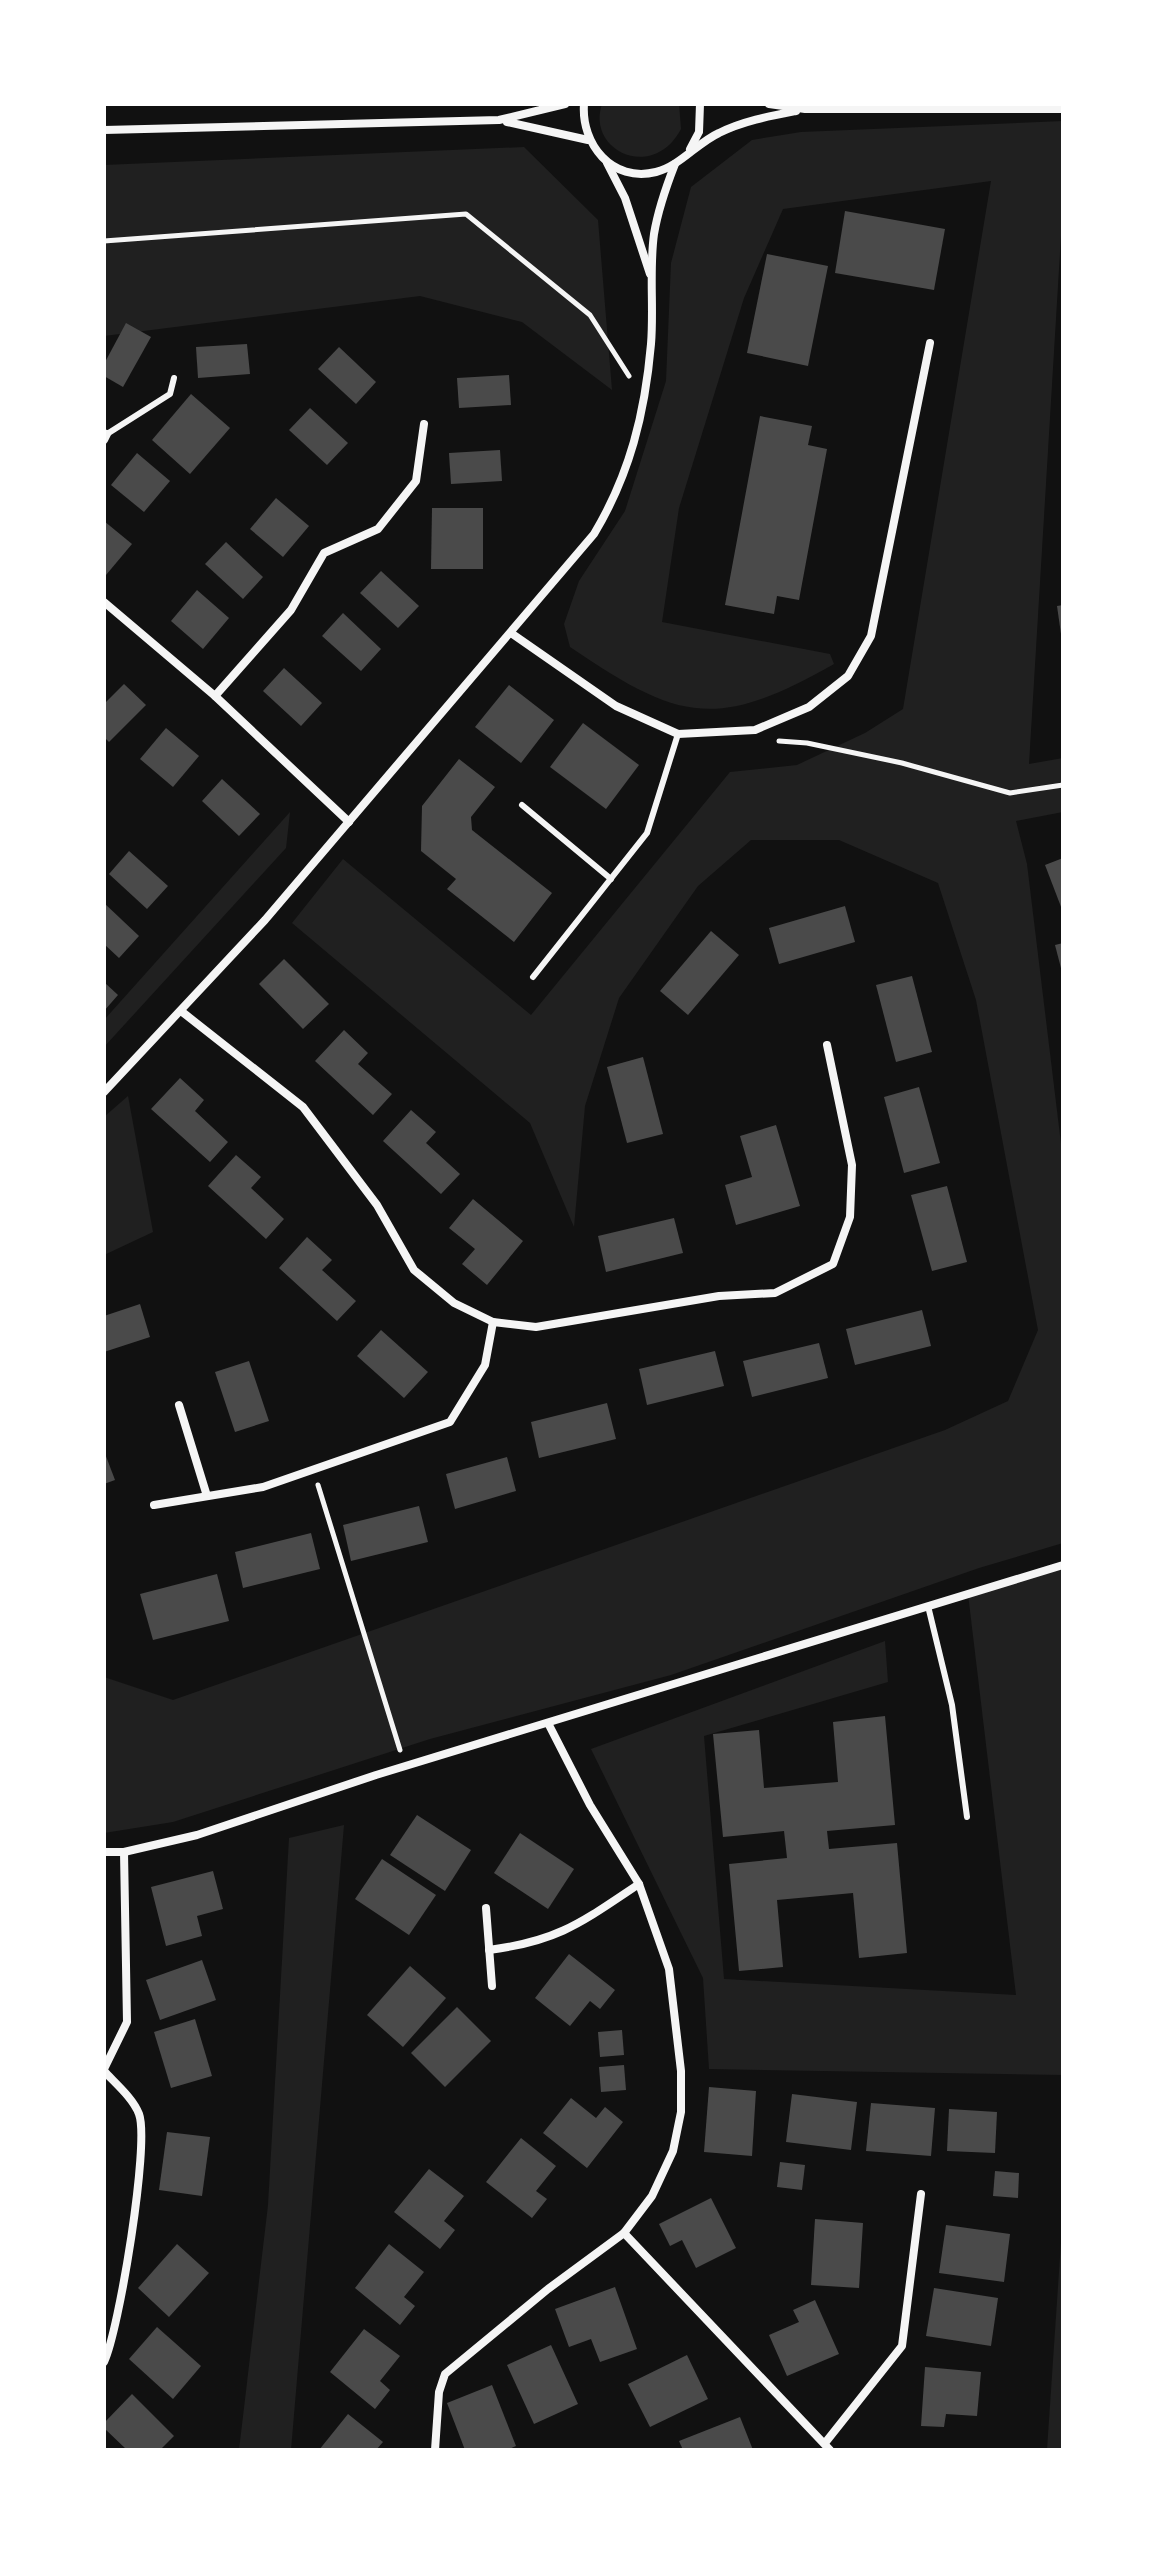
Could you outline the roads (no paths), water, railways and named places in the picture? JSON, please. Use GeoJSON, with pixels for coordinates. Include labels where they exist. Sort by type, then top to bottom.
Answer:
{"type":"FeatureCollection","features":[{"type":"Feature","properties":{"kind":"street"},"geometry":{"type":"LineString","coordinates":[[104,130],[499,120],[565,104]]}},
{"type":"Feature","properties":{"kind":"street"},"geometry":{"type":"LineString","coordinates":[[584,104],[582,120],[588,140],[606,161],[625,198],[652,282]]}},
{"type":"Feature","properties":{"kind":"street"},"geometry":{"type":"LineString","coordinates":[[606,161],[636,174],[656,172],[675,164],[689,150],[699,132],[700,104]]}},
{"type":"Feature","properties":{"kind":"street"},"geometry":{"type":"LineString","coordinates":[[769,104],[805,109],[1063,109]]}},
{"type":"Feature","properties":{"kind":"street"},"geometry":{"type":"LineString","coordinates":[[689,150],[732,128],[805,109]]}},
{"type":"Feature","properties":{"kind":"street"},"geometry":{"type":"LineString","coordinates":[[499,120],[588,140]]}},
{"type":"Feature","properties":{"kind":"street"},"geometry":{"type":"LineString","coordinates":[[104,1092],[181,1011],[349,822],[594,534],[613,502],[632,457],[645,401],[654,236],[661,201],[675,164]]}},
{"type":"Feature","properties":{"kind":"street"},"geometry":{"type":"LineString","coordinates":[[511,633],[616,706],[678,734],[755,730],[809,707],[848,676],[871,636],[930,343]]}},
{"type":"Feature","properties":{"kind":"street"},"geometry":{"type":"LineString","coordinates":[[215,696],[291,610],[324,553],[378,529],[416,481],[424,424]]}},
{"type":"Feature","properties":{"kind":"street"},"geometry":{"type":"LineString","coordinates":[[104,602],[215,696],[349,822]]}},
{"type":"Feature","properties":{"kind":"street"},"geometry":{"type":"LineString","coordinates":[[181,1011],[303,1107],[377,1205],[414,1270],[454,1303],[493,1322],[536,1327],[719,1296],[775,1293],[833,1264],[850,1217],[852,1165],[827,1045]]}},
{"type":"Feature","properties":{"kind":"street"},"geometry":{"type":"LineString","coordinates":[[154,1505],[263,1487],[450,1422],[485,1365],[493,1322]]}},
{"type":"Feature","properties":{"kind":"street"},"geometry":{"type":"LineString","coordinates":[[179,1405],[207,1496]]}},
{"type":"Feature","properties":{"kind":"street"},"geometry":{"type":"LineString","coordinates":[[104,1852],[124,1852],[197,1835],[405,1766],[549,1725],[1063,1565]]}},
{"type":"Feature","properties":{"kind":"street"},"geometry":{"type":"LineString","coordinates":[[435,2450],[439,2392],[445,2374],[548,2289],[624,2233],[652,2196],[673,2151],[681,2112],[681,2071],[669,1969],[639,1884],[590,1805],[549,1725]]}},
{"type":"Feature","properties":{"kind":"street"},"geometry":{"type":"LineString","coordinates":[[104,2362],[111,2347],[123,2294],[140,2139],[139,2115],[104,2070],[127,2022],[124,1852]]}},
{"type":"Feature","properties":{"kind":"street"},"geometry":{"type":"LineString","coordinates":[[489,1950],[527,1945],[561,1935],[639,1884]]}},
{"type":"Feature","properties":{"kind":"street"},"geometry":{"type":"LineString","coordinates":[[486,1908],[492,1986]]}},
{"type":"Feature","properties":{"kind":"street"},"geometry":{"type":"LineString","coordinates":[[624,2233],[828,2447],[902,2346],[921,2194]]}},
{"type":"Feature","properties":{"kind":"lane"},"geometry":{"type":"LineString","coordinates":[[105,437],[170,394],[174,378]]}},
{"type":"Feature","properties":{"kind":"lane"},"geometry":{"type":"LineString","coordinates":[[533,977],[647,833],[678,734]]}},
{"type":"Feature","properties":{"kind":"lane"},"geometry":{"type":"LineString","coordinates":[[522,805],[611,879]]}},
{"type":"Feature","properties":{"kind":"lane"},"geometry":{"type":"LineString","coordinates":[[928,1606],[952,1705],[967,1817]]}}]}
